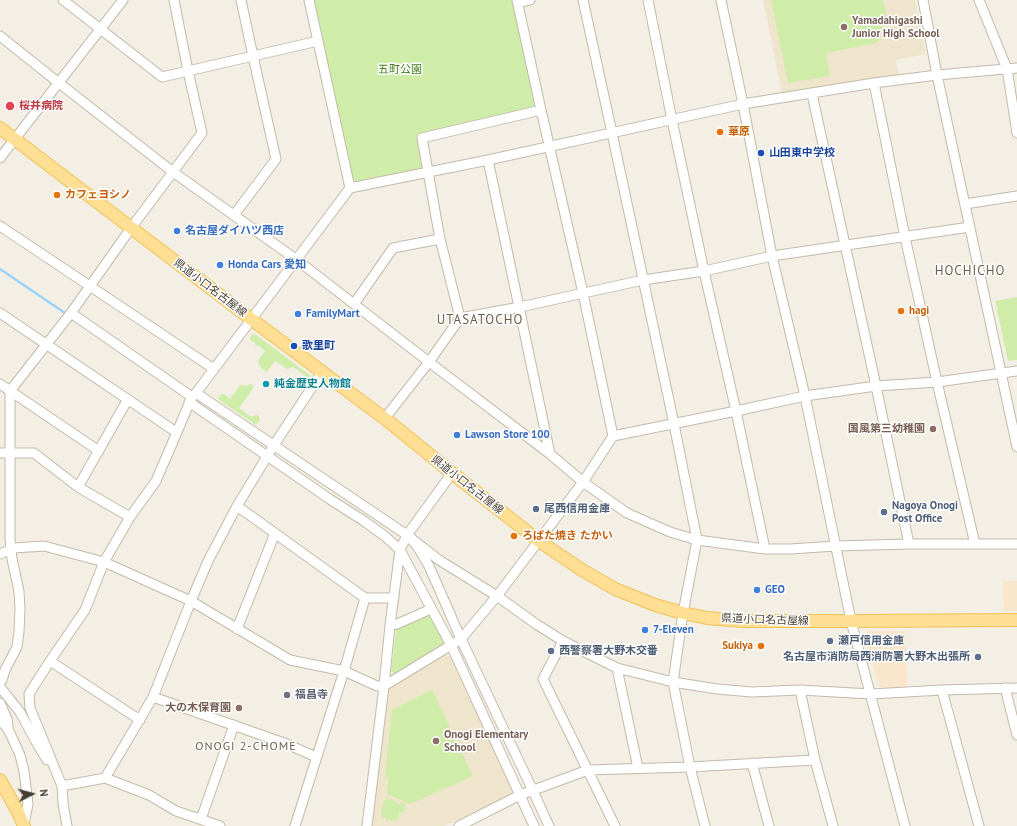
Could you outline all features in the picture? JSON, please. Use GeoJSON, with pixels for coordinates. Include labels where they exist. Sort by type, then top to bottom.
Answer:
{"type":"FeatureCollection","features":[{"type":"Feature","properties":{"kind":"main road","name":"県道小口名古屋線"},"geometry":{"type":"LineString","coordinates":[[0,128],[250,319],[385,418],[539,541],[582,570],[615,589],[655,605],[683,613],[707,618],[743,621],[852,622],[1017,620]]}},
{"type":"Feature","properties":{"kind":"main road"},"geometry":{"type":"LineString","coordinates":[[0,780],[24,825]]}},
{"type":"Feature","properties":{"kind":"street"},"geometry":{"type":"LineString","coordinates":[[63,0],[162,77],[318,41]]}},
{"type":"Feature","properties":{"kind":"street"},"geometry":{"type":"LineString","coordinates":[[0,158],[123,0]]}},
{"type":"Feature","properties":{"kind":"street"},"geometry":{"type":"LineString","coordinates":[[0,682],[4,670],[17,647],[20,632],[19,591],[12,559],[10,539],[10,391],[47,344],[202,133],[174,0]]}},
{"type":"Feature","properties":{"kind":"street"},"geometry":{"type":"LineString","coordinates":[[234,215],[276,159],[241,0]]}},
{"type":"Feature","properties":{"kind":"street"},"geometry":{"type":"LineString","coordinates":[[310,0],[350,188]]}},
{"type":"Feature","properties":{"kind":"street"},"geometry":{"type":"LineString","coordinates":[[0,554],[14,548],[44,546],[104,562],[191,600],[290,660],[344,671],[377,686],[384,686],[461,639],[497,596],[539,541],[583,482],[613,436],[583,293],[517,1],[530,0]]}},
{"type":"Feature","properties":{"kind":"street"},"geometry":{"type":"LineString","coordinates":[[583,0],[674,424],[697,540],[683,613],[673,682],[690,767],[706,826]]}},
{"type":"Feature","properties":{"kind":"street"},"geometry":{"type":"LineString","coordinates":[[648,0],[704,271],[736,411],[765,549]]}},
{"type":"Feature","properties":{"kind":"street"},"geometry":{"type":"LineString","coordinates":[[721,0],[743,104],[772,256],[805,396],[852,622],[905,826]]}},
{"type":"Feature","properties":{"kind":"street"},"geometry":{"type":"LineString","coordinates":[[923,0],[937,75],[1017,447]]}},
{"type":"Feature","properties":{"kind":"street"},"geometry":{"type":"LineString","coordinates":[[979,0],[1007,70],[1017,133]]}},
{"type":"Feature","properties":{"kind":"street"},"geometry":{"type":"LineString","coordinates":[[0,36],[174,172],[296,260],[550,454],[583,482],[626,513],[670,532],[697,540],[765,549],[909,544],[1017,544]]}},
{"type":"Feature","properties":{"kind":"street"},"geometry":{"type":"LineString","coordinates":[[66,826],[62,786],[30,708],[29,694],[85,610],[104,562],[130,518],[156,481],[192,397],[350,188],[549,147],[743,104],[937,75],[1017,68]]}},
{"type":"Feature","properties":{"kind":"street"},"geometry":{"type":"LineString","coordinates":[[874,84],[905,237],[975,544]]}},
{"type":"Feature","properties":{"kind":"street"},"geometry":{"type":"LineString","coordinates":[[812,94],[846,246],[909,544]]}},
{"type":"Feature","properties":{"kind":"street"},"geometry":{"type":"LineString","coordinates":[[460,318],[440,239],[422,138],[541,110]]}},
{"type":"Feature","properties":{"kind":"street"},"geometry":{"type":"LineString","coordinates":[[488,160],[550,454]]}},
{"type":"Feature","properties":{"kind":"street"},"geometry":{"type":"LineString","coordinates":[[965,204],[1017,196]]}},
{"type":"Feature","properties":{"kind":"street"},"geometry":{"type":"LineString","coordinates":[[0,226],[214,369]]}},
{"type":"Feature","properties":{"kind":"street"},"geometry":{"type":"LineString","coordinates":[[385,418],[429,362],[460,318],[520,307],[643,280],[704,271],[772,256],[970,227]]}},
{"type":"Feature","properties":{"kind":"street"},"geometry":{"type":"LineString","coordinates":[[354,304],[393,248],[440,239]]}},
{"type":"Feature","properties":{"kind":"street"},"geometry":{"type":"LineString","coordinates":[[0,313],[128,398],[176,432]]}},
{"type":"Feature","properties":{"kind":"street"},"geometry":{"type":"LineString","coordinates":[[70,313],[192,397],[267,455],[325,496],[364,521],[386,537],[400,550],[451,645],[534,826]]}},
{"type":"Feature","properties":{"kind":"street"},"geometry":{"type":"LineString","coordinates":[[613,436],[805,396],[876,386],[937,382],[1017,371]]}},
{"type":"Feature","properties":{"kind":"street"},"geometry":{"type":"LineString","coordinates":[[105,778],[153,697],[208,561],[237,506],[267,455],[322,372]]}},
{"type":"Feature","properties":{"kind":"street"},"geometry":{"type":"LineString","coordinates":[[0,384],[99,451]]}},
{"type":"Feature","properties":{"kind":"street"},"geometry":{"type":"LineString","coordinates":[[192,397],[274,445],[407,535],[439,560],[497,596],[536,624],[563,641],[617,668],[673,682],[717,689],[752,692],[800,690],[871,694],[1017,688]]}},
{"type":"Feature","properties":{"kind":"street"},"geometry":{"type":"LineString","coordinates":[[78,487],[128,398]]}},
{"type":"Feature","properties":{"kind":"street"},"geometry":{"type":"LineString","coordinates":[[0,453],[34,453],[78,487],[130,518]]}},
{"type":"Feature","properties":{"kind":"street"},"geometry":{"type":"LineString","coordinates":[[367,826],[400,550],[407,535],[452,473]]}},
{"type":"Feature","properties":{"kind":"street"},"geometry":{"type":"LineString","coordinates":[[237,506],[364,598],[394,598]]}},
{"type":"Feature","properties":{"kind":"street"},"geometry":{"type":"LineString","coordinates":[[237,629],[275,533]]}},
{"type":"Feature","properties":{"kind":"street"},"geometry":{"type":"LineString","coordinates":[[407,535],[417,546],[429,566],[461,639],[549,826]]}},
{"type":"Feature","properties":{"kind":"street"},"geometry":{"type":"LineString","coordinates":[[295,826],[344,671],[364,598]]}},
{"type":"Feature","properties":{"kind":"street"},"geometry":{"type":"LineString","coordinates":[[390,625],[397,624],[431,609]]}},
{"type":"Feature","properties":{"kind":"street"},"geometry":{"type":"LineString","coordinates":[[563,641],[543,679],[615,826]]}},
{"type":"Feature","properties":{"kind":"street"},"geometry":{"type":"LineString","coordinates":[[50,661],[140,720]]}},
{"type":"Feature","properties":{"kind":"street"},"geometry":{"type":"LineString","coordinates":[[617,668],[638,768]]}},
{"type":"Feature","properties":{"kind":"street"},"geometry":{"type":"LineString","coordinates":[[0,687],[20,712],[62,786]]}},
{"type":"Feature","properties":{"kind":"street"},"geometry":{"type":"LineString","coordinates":[[1005,688],[1017,735]]}},
{"type":"Feature","properties":{"kind":"street"},"geometry":{"type":"LineString","coordinates":[[800,690],[815,760],[833,826]]}},
{"type":"Feature","properties":{"kind":"street"},"geometry":{"type":"LineString","coordinates":[[942,690],[979,826]]}},
{"type":"Feature","properties":{"kind":"street"},"geometry":{"type":"LineString","coordinates":[[153,697],[287,744],[316,757]]}},
{"type":"Feature","properties":{"kind":"street"},"geometry":{"type":"LineString","coordinates":[[0,703],[7,719],[9,731]]}},
{"type":"Feature","properties":{"kind":"street"},"geometry":{"type":"LineString","coordinates":[[0,719],[9,731],[20,755],[24,771],[28,804],[24,825]]}},
{"type":"Feature","properties":{"kind":"street"},"geometry":{"type":"LineString","coordinates":[[201,819],[234,725]]}},
{"type":"Feature","properties":{"kind":"street"},"geometry":{"type":"LineString","coordinates":[[462,825],[520,795],[588,770],[690,767],[815,760]]}},
{"type":"Feature","properties":{"kind":"street"},"geometry":{"type":"LineString","coordinates":[[752,763],[769,826]]}},
{"type":"Feature","properties":{"kind":"street"},"geometry":{"type":"LineString","coordinates":[[62,786],[105,778],[149,795],[176,811],[220,826]]}},
{"type":"Feature","properties":{"kind":"shaded area","name":"Yamadahigashi Junior High School"},"geometry":{"type":"Polygon","coordinates":[[[763,0],[915,0],[926,54],[896,60],[899,77],[782,94],[763,0]]]}},
{"type":"Feature","properties":{"kind":"shaded area"},"geometry":{"type":"Polygon","coordinates":[[[1003,581],[1017,581],[1017,611],[1004,612],[1003,581]]]}},
{"type":"Feature","properties":{"kind":"shaded area"},"geometry":{"type":"Polygon","coordinates":[[[869,631],[906,631],[907,687],[882,688],[879,686],[865,638],[869,631]]]}},
{"type":"Feature","properties":{"kind":"shaded area","name":"Onogi Elementary School"},"geometry":{"type":"Polygon","coordinates":[[[444,655],[450,656],[514,791],[512,796],[444,826],[371,826],[388,690],[444,655]]]}},
{"type":"Feature","properties":{"kind":"green space","name":"五町公園"},"geometry":{"type":"Polygon","coordinates":[[[313,0],[515,0],[538,109],[419,137],[423,169],[359,183],[350,178],[313,0]]]}},
{"type":"Feature","properties":{"kind":"green space"},"geometry":{"type":"Polygon","coordinates":[[[771,0],[882,0],[886,9],[886,20],[877,43],[826,53],[830,76],[788,83],[771,0]]]}},
{"type":"Feature","properties":{"kind":"green space"},"geometry":{"type":"Polygon","coordinates":[[[1017,297],[1017,360],[1008,361],[995,301],[1017,297]]]}},
{"type":"Feature","properties":{"kind":"green space"},"geometry":{"type":"Polygon","coordinates":[[[255,334],[311,376],[305,386],[300,383],[305,376],[294,367],[287,369],[275,361],[267,372],[261,368],[258,361],[265,351],[251,341],[251,336],[255,334]]]}},
{"type":"Feature","properties":{"kind":"green space"},"geometry":{"type":"Polygon","coordinates":[[[250,383],[254,387],[239,408],[251,417],[256,415],[259,416],[260,420],[256,425],[218,399],[221,394],[224,394],[230,399],[241,385],[248,386],[250,383]]]}},
{"type":"Feature","properties":{"kind":"green space"},"geometry":{"type":"Polygon","coordinates":[[[430,613],[447,645],[396,675],[391,671],[396,629],[430,613]]]}},
{"type":"Feature","properties":{"kind":"green space"},"geometry":{"type":"Polygon","coordinates":[[[432,690],[473,776],[410,804],[387,794],[389,778],[385,777],[392,710],[432,690]]]}},
{"type":"Feature","properties":{"kind":"green space"},"geometry":{"type":"Polygon","coordinates":[[[387,798],[390,800],[392,799],[398,804],[402,802],[405,805],[404,812],[398,813],[399,817],[395,821],[389,819],[387,821],[386,818],[381,816],[383,803],[387,798]]]}},
{"type":"Feature","properties":{"kind":"waterway"},"geometry":{"type":"LineString","coordinates":[[0,269],[65,313]]}},
{"type":"Feature","properties":{"kind":"place","name":"Yamadahigashi Junior High School"},"geometry":{"type":"Point","coordinates":[844,27]}},
{"type":"Feature","properties":{"kind":"place","name":"桜井病院"},"geometry":{"type":"Point","coordinates":[10,106]}},
{"type":"Feature","properties":{"kind":"place","name":"華原"},"geometry":{"type":"Point","coordinates":[720,132]}},
{"type":"Feature","properties":{"kind":"place","name":"山田東中学校"},"geometry":{"type":"Point","coordinates":[761,153]}},
{"type":"Feature","properties":{"kind":"place","name":"カフェヨシノ"},"geometry":{"type":"Point","coordinates":[57,195]}},
{"type":"Feature","properties":{"kind":"place","name":"名古屋ダイハツ西店"},"geometry":{"type":"Point","coordinates":[177,231]}},
{"type":"Feature","properties":{"kind":"place","name":"Honda Cars 愛知"},"geometry":{"type":"Point","coordinates":[220,265]}},
{"type":"Feature","properties":{"kind":"place","name":"hagi"},"geometry":{"type":"Point","coordinates":[901,311]}},
{"type":"Feature","properties":{"kind":"place","name":"FamilyMart"},"geometry":{"type":"Point","coordinates":[298,314]}},
{"type":"Feature","properties":{"kind":"place","name":"歌里町"},"geometry":{"type":"Point","coordinates":[294,346]}},
{"type":"Feature","properties":{"kind":"place","name":"純金歴史人物館"},"geometry":{"type":"Point","coordinates":[266,384]}},
{"type":"Feature","properties":{"kind":"place","name":"国風第三幼稚園"},"geometry":{"type":"Point","coordinates":[933,429]}},
{"type":"Feature","properties":{"kind":"place","name":"Lawson Store 100"},"geometry":{"type":"Point","coordinates":[457,435]}},
{"type":"Feature","properties":{"kind":"place","name":"尾西信用金庫"},"geometry":{"type":"Point","coordinates":[536,509]}},
{"type":"Feature","properties":{"kind":"place","name":"Nagoya Onogi Post Office"},"geometry":{"type":"Point","coordinates":[884,512]}},
{"type":"Feature","properties":{"kind":"place","name":"ろばた焼き たかい"},"geometry":{"type":"Point","coordinates":[514,536]}},
{"type":"Feature","properties":{"kind":"place","name":"GEO"},"geometry":{"type":"Point","coordinates":[757,590]}},
{"type":"Feature","properties":{"kind":"place","name":"7-Eleven"},"geometry":{"type":"Point","coordinates":[645,630]}},
{"type":"Feature","properties":{"kind":"place","name":"瀬戸信用金庫"},"geometry":{"type":"Point","coordinates":[830,641]}},
{"type":"Feature","properties":{"kind":"place","name":"Sukiya"},"geometry":{"type":"Point","coordinates":[761,646]}},
{"type":"Feature","properties":{"kind":"place","name":"西警察署大野木交番"},"geometry":{"type":"Point","coordinates":[551,651]}},
{"type":"Feature","properties":{"kind":"place","name":"名古屋市消防局西消防署大野木出張所"},"geometry":{"type":"Point","coordinates":[978,657]}},
{"type":"Feature","properties":{"kind":"place","name":"福昌寺"},"geometry":{"type":"Point","coordinates":[287,695]}},
{"type":"Feature","properties":{"kind":"place","name":"大の木保育園"},"geometry":{"type":"Point","coordinates":[239,708]}},
{"type":"Feature","properties":{"kind":"place","name":"Onogi Elementary School"},"geometry":{"type":"Point","coordinates":[436,741]}},
{"type":"Feature","properties":{"kind":"district","name":"HOCHICHO"},"geometry":{"type":"Point","coordinates":[970,271]}},
{"type":"Feature","properties":{"kind":"district","name":"UTASATOCHO"},"geometry":{"type":"Point","coordinates":[480,320]}},
{"type":"Feature","properties":{"kind":"district","name":"ONOGI 2-CHOME"},"geometry":{"type":"Point","coordinates":[246,747]}}]}
